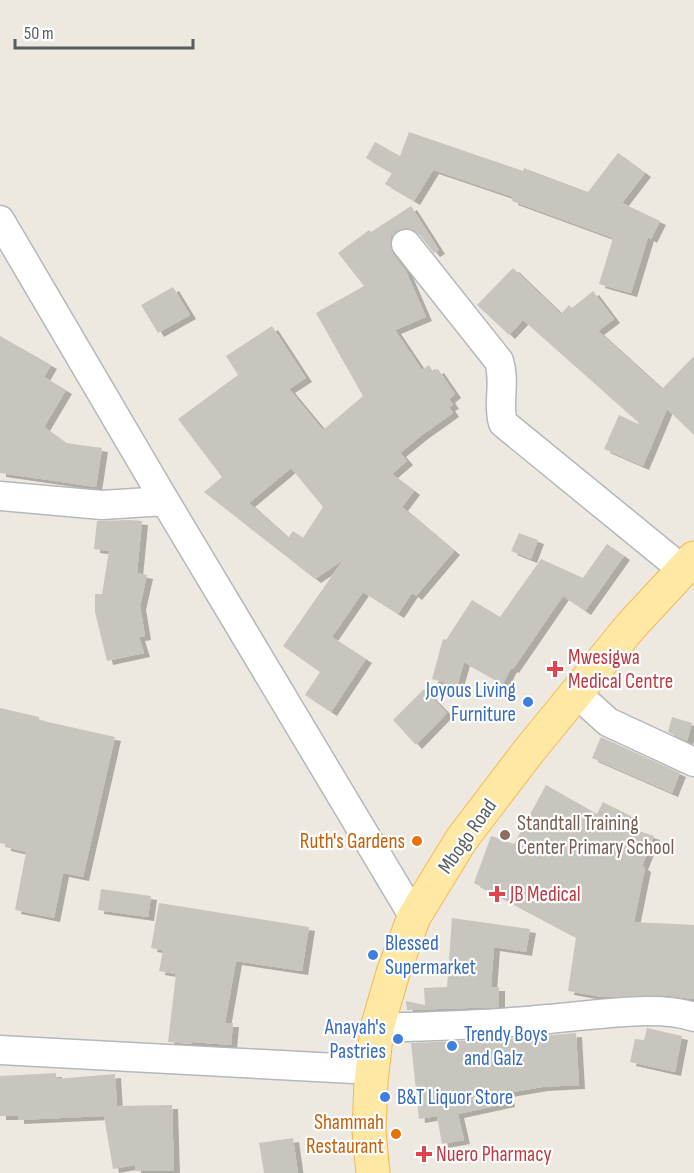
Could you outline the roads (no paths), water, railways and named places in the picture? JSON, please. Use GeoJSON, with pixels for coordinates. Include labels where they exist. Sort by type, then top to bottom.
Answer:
{"type":"FeatureCollection","features":[{"type":"Feature","properties":{"kind":"main road","name":"Mbogo Road"},"geometry":{"type":"LineString","coordinates":[[373,1173],[369,1131],[377,1028],[393,973],[414,917],[461,840],[528,752],[630,627],[688,564]]}},
{"type":"Feature","properties":{"kind":"street"},"geometry":{"type":"LineString","coordinates":[[2,226],[414,917]]}},
{"type":"Feature","properties":{"kind":"street"},"geometry":{"type":"LineString","coordinates":[[406,244],[499,361],[502,372],[501,415],[503,423],[509,430],[688,564]]}},
{"type":"Feature","properties":{"kind":"street"},"geometry":{"type":"LineString","coordinates":[[0,496],[102,505],[165,501]]}},
{"type":"Feature","properties":{"kind":"street"},"geometry":{"type":"LineString","coordinates":[[576,693],[608,722],[694,762]]}},
{"type":"Feature","properties":{"kind":"street"},"geometry":{"type":"LineString","coordinates":[[377,1028],[469,1025],[618,1013],[680,1012],[694,1017]]}},
{"type":"Feature","properties":{"kind":"street"},"geometry":{"type":"LineString","coordinates":[[0,1050],[373,1070]]}},
{"type":"Feature","properties":{"kind":"place","name":"Mwesigwa Medical Centre"},"geometry":{"type":"Point","coordinates":[555,669]}},
{"type":"Feature","properties":{"kind":"place","name":"Joyous Living Furniture"},"geometry":{"type":"Point","coordinates":[528,702]}},
{"type":"Feature","properties":{"kind":"place","name":"Standtall Training Center Primary School"},"geometry":{"type":"Point","coordinates":[505,835]}},
{"type":"Feature","properties":{"kind":"place","name":"Ruth's Gardens"},"geometry":{"type":"Point","coordinates":[417,841]}},
{"type":"Feature","properties":{"kind":"place","name":"JB Medical"},"geometry":{"type":"Point","coordinates":[497,894]}},
{"type":"Feature","properties":{"kind":"place","name":"Blessed Supermarket"},"geometry":{"type":"Point","coordinates":[373,955]}},
{"type":"Feature","properties":{"kind":"place","name":"Anayah's Pastries"},"geometry":{"type":"Point","coordinates":[398,1039]}},
{"type":"Feature","properties":{"kind":"place","name":"Trendy Boys and Galz"},"geometry":{"type":"Point","coordinates":[452,1046]}},
{"type":"Feature","properties":{"kind":"place","name":"B&T Liquor Store"},"geometry":{"type":"Point","coordinates":[385,1097]}},
{"type":"Feature","properties":{"kind":"place","name":"Shammah Restaurant"},"geometry":{"type":"Point","coordinates":[396,1134]}},
{"type":"Feature","properties":{"kind":"place","name":"Nuero Pharmacy"},"geometry":{"type":"Point","coordinates":[424,1154]}}]}
